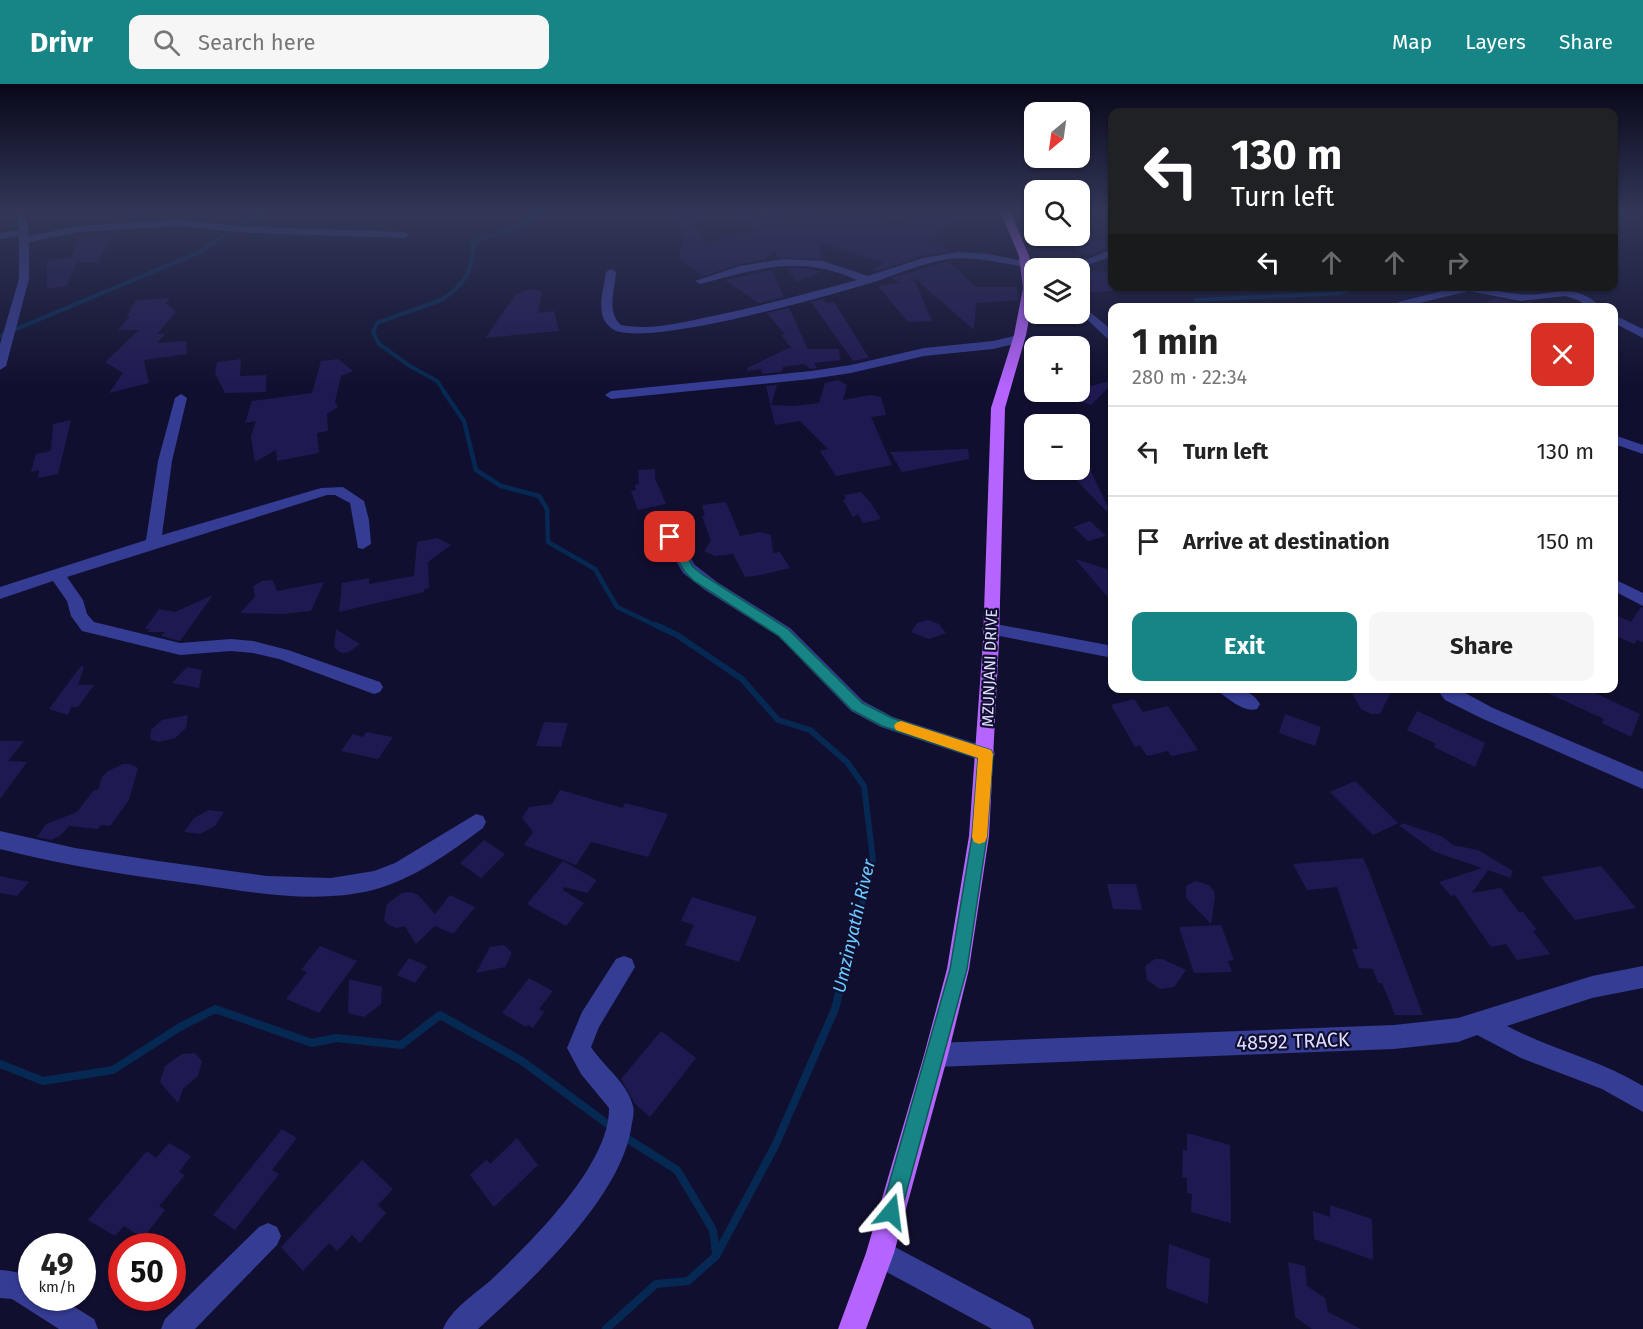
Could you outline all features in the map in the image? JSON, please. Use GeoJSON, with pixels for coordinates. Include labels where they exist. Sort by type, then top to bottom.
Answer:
{"type":"FeatureCollection","features":[{"type":"Feature","properties":{"kind":"main road","name":"MZUNJANI DRIVE"},"geometry":{"type":"LineString","coordinates":[[852,1329],[880,1253],[936,1055],[958,969],[969,905],[980,836],[986,754],[999,408],[1024,318]]}},
{"type":"Feature","properties":{"kind":"street"},"geometry":{"type":"LineString","coordinates":[[0,366],[24,279],[24,271]]}},
{"type":"Feature","properties":{"kind":"street"},"geometry":{"type":"LineString","coordinates":[[700,281],[734,271]]}},
{"type":"Feature","properties":{"kind":"street"},"geometry":{"type":"LineString","coordinates":[[847,271],[867,280]]}},
{"type":"Feature","properties":{"kind":"street"},"geometry":{"type":"LineString","coordinates":[[611,272],[607,307],[613,324],[629,331],[686,324],[897,271]]}},
{"type":"Feature","properties":{"kind":"street"},"geometry":{"type":"LineString","coordinates":[[1407,303],[1457,291]]}},
{"type":"Feature","properties":{"kind":"street"},"geometry":{"type":"LineString","coordinates":[[1484,291],[1520,298],[1565,293],[1590,303]]}},
{"type":"Feature","properties":{"kind":"street"},"geometry":{"type":"LineString","coordinates":[[1090,316],[1108,332]]}},
{"type":"Feature","properties":{"kind":"street"},"geometry":{"type":"LineString","coordinates":[[1618,320],[1643,334]]}},
{"type":"Feature","properties":{"kind":"street"},"geometry":{"type":"LineString","coordinates":[[612,395],[811,375],[924,352],[993,345],[1018,339]]}},
{"type":"Feature","properties":{"kind":"street"},"geometry":{"type":"LineString","coordinates":[[153,543],[165,461],[181,398]]}},
{"type":"Feature","properties":{"kind":"street"},"geometry":{"type":"LineString","coordinates":[[1618,441],[1643,450]]}},
{"type":"Feature","properties":{"kind":"street"},"geometry":{"type":"LineString","coordinates":[[0,593],[153,543],[338,489],[357,501],[362,520],[363,544]]}},
{"type":"Feature","properties":{"kind":"street"},"geometry":{"type":"LineString","coordinates":[[660,521],[689,569],[705,582],[784,632],[857,706],[887,722],[986,754]]}},
{"type":"Feature","properties":{"kind":"street"},"geometry":{"type":"LineString","coordinates":[[57,575],[75,600],[80,616],[88,627],[180,649],[231,645],[254,647],[282,654],[374,687]]}},
{"type":"Feature","properties":{"kind":"street"},"geometry":{"type":"LineString","coordinates":[[1618,586],[1643,600]]}},
{"type":"Feature","properties":{"kind":"street"},"geometry":{"type":"LineString","coordinates":[[990,628],[1053,638],[1108,651]]}},
{"type":"Feature","properties":{"kind":"street"},"geometry":{"type":"LineString","coordinates":[[1234,693],[1251,704]]}},
{"type":"Feature","properties":{"kind":"street"},"geometry":{"type":"LineString","coordinates":[[1449,693],[1487,714],[1643,781]]}},
{"type":"Feature","properties":{"kind":"street"},"geometry":{"type":"LineString","coordinates":[[0,840],[140,868],[287,888],[332,889],[373,881],[421,862],[476,822]]}},
{"type":"Feature","properties":{"kind":"street"},"geometry":{"type":"LineString","coordinates":[[457,1329],[561,1228],[583,1200],[610,1153],[623,1109],[616,1094],[591,1070],[579,1048],[590,1020],[624,967]]}},
{"type":"Feature","properties":{"kind":"street","name":"48592 TRACK"},"geometry":{"type":"LineString","coordinates":[[936,1055],[1394,1037],[1458,1030],[1592,987],[1643,977]]}},
{"type":"Feature","properties":{"kind":"street"},"geometry":{"type":"LineString","coordinates":[[1479,1023],[1518,1045],[1609,1079],[1643,1100]]}},
{"type":"Feature","properties":{"kind":"street"},"geometry":{"type":"LineString","coordinates":[[175,1329],[268,1236]]}},
{"type":"Feature","properties":{"kind":"street"},"geometry":{"type":"LineString","coordinates":[[880,1253],[1020,1329]]}},
{"type":"Feature","properties":{"kind":"street"},"geometry":{"type":"LineString","coordinates":[[0,1284],[18,1286]]}},
{"type":"Feature","properties":{"kind":"street"},"geometry":{"type":"LineString","coordinates":[[56,1311],[84,1329]]}},
{"type":"Feature","properties":{"kind":"building"},"geometry":{"type":"Polygon","coordinates":[[[47,271],[73,271],[67,286],[47,289],[47,271]]]}},
{"type":"Feature","properties":{"kind":"building"},"geometry":{"type":"Polygon","coordinates":[[[696,271],[718,271],[703,276],[696,271]]]}},
{"type":"Feature","properties":{"kind":"building"},"geometry":{"type":"Polygon","coordinates":[[[772,271],[784,297],[759,303],[725,280],[772,271]]]}},
{"type":"Feature","properties":{"kind":"building"},"geometry":{"type":"Polygon","coordinates":[[[789,271],[821,272],[797,282],[789,271]]]}},
{"type":"Feature","properties":{"kind":"building"},"geometry":{"type":"Polygon","coordinates":[[[915,271],[959,271],[976,287],[1017,287],[1018,300],[976,303],[974,330],[913,277],[932,321],[908,322],[878,286],[900,283],[891,278],[915,271]]]}},
{"type":"Feature","properties":{"kind":"building"},"geometry":{"type":"Polygon","coordinates":[[[1090,271],[1108,272],[1108,291],[1113,291],[1090,292],[1090,271]]]}},
{"type":"Feature","properties":{"kind":"building"},"geometry":{"type":"Polygon","coordinates":[[[531,289],[542,291],[538,313],[554,311],[559,331],[485,338],[516,294],[531,289]]]}},
{"type":"Feature","properties":{"kind":"building"},"geometry":{"type":"Polygon","coordinates":[[[170,298],[164,306],[167,304],[176,312],[157,334],[165,334],[157,343],[186,341],[187,354],[144,360],[149,383],[109,393],[123,373],[105,362],[139,330],[118,330],[130,316],[127,316],[136,300],[170,298]]]}},
{"type":"Feature","properties":{"kind":"building"},"geometry":{"type":"Polygon","coordinates":[[[1493,298],[1520,303],[1486,303],[1493,298]]]}},
{"type":"Feature","properties":{"kind":"building"},"geometry":{"type":"Polygon","coordinates":[[[823,299],[827,303],[834,302],[869,358],[853,361],[811,302],[823,299]]]}},
{"type":"Feature","properties":{"kind":"building"},"geometry":{"type":"Polygon","coordinates":[[[789,308],[808,349],[839,349],[840,360],[814,363],[817,368],[811,369],[804,364],[783,367],[781,372],[762,374],[761,369],[748,371],[747,368],[789,348],[792,349],[781,335],[785,335],[767,313],[789,308]]]}},
{"type":"Feature","properties":{"kind":"building"},"geometry":{"type":"Polygon","coordinates":[[[241,359],[240,376],[266,375],[266,392],[225,393],[215,374],[217,362],[241,359]]]}},
{"type":"Feature","properties":{"kind":"building"},"geometry":{"type":"Polygon","coordinates":[[[338,359],[353,371],[341,376],[335,402],[338,407],[327,414],[328,431],[317,433],[319,453],[277,461],[276,450],[255,462],[251,436],[256,421],[245,423],[252,401],[312,393],[321,361],[338,359]]]}},
{"type":"Feature","properties":{"kind":"building"},"geometry":{"type":"Polygon","coordinates":[[[838,380],[847,385],[843,400],[871,395],[881,397],[886,415],[871,417],[892,465],[836,476],[820,451],[828,449],[800,421],[775,425],[766,386],[777,385],[771,405],[794,406],[819,403],[825,383],[838,380]]]}},
{"type":"Feature","properties":{"kind":"building"},"geometry":{"type":"Polygon","coordinates":[[[1108,381],[1108,388],[1091,405],[1083,402],[1090,402],[1090,386],[1108,381]]]}},
{"type":"Feature","properties":{"kind":"building"},"geometry":{"type":"Polygon","coordinates":[[[71,420],[58,474],[38,478],[39,470],[31,472],[36,454],[51,451],[53,424],[71,420]]]}},
{"type":"Feature","properties":{"kind":"building"},"geometry":{"type":"Polygon","coordinates":[[[968,449],[969,459],[902,472],[890,452],[968,449]]]}},
{"type":"Feature","properties":{"kind":"building"},"geometry":{"type":"Polygon","coordinates":[[[655,469],[655,478],[666,504],[638,510],[631,491],[636,490],[635,485],[639,484],[638,470],[655,469]]]}},
{"type":"Feature","properties":{"kind":"building"},"geometry":{"type":"Polygon","coordinates":[[[1090,470],[1108,507],[1106,511],[1077,480],[1090,480],[1090,470]]]}},
{"type":"Feature","properties":{"kind":"building"},"geometry":{"type":"Polygon","coordinates":[[[861,492],[881,519],[863,523],[858,514],[853,517],[843,500],[846,499],[844,495],[861,492]]]}},
{"type":"Feature","properties":{"kind":"building"},"geometry":{"type":"Polygon","coordinates":[[[726,502],[740,536],[760,532],[771,535],[773,553],[780,552],[790,568],[745,577],[733,554],[715,556],[704,551],[711,541],[702,516],[705,516],[702,505],[726,502]]]}},
{"type":"Feature","properties":{"kind":"building"},"geometry":{"type":"Polygon","coordinates":[[[1090,521],[1106,536],[1088,541],[1073,527],[1090,521]]]}},
{"type":"Feature","properties":{"kind":"building"},"geometry":{"type":"Polygon","coordinates":[[[437,538],[451,545],[428,562],[429,588],[424,589],[424,592],[339,612],[342,583],[369,578],[369,584],[414,576],[417,542],[437,538]]]}},
{"type":"Feature","properties":{"kind":"building"},"geometry":{"type":"Polygon","coordinates":[[[1075,559],[1107,569],[1108,597],[1075,559]]]}},
{"type":"Feature","properties":{"kind":"building"},"geometry":{"type":"Polygon","coordinates":[[[273,580],[277,591],[324,582],[311,611],[282,614],[240,613],[255,597],[253,586],[262,581],[273,580]]]}},
{"type":"Feature","properties":{"kind":"building"},"geometry":{"type":"Polygon","coordinates":[[[213,595],[180,641],[161,636],[165,632],[148,632],[150,629],[145,629],[159,609],[175,612],[213,595]]]}},
{"type":"Feature","properties":{"kind":"building"},"geometry":{"type":"Polygon","coordinates":[[[1641,607],[1643,608],[1643,642],[1637,640],[1634,644],[1618,637],[1618,616],[1631,622],[1641,607]]]}},
{"type":"Feature","properties":{"kind":"building"},"geometry":{"type":"Polygon","coordinates":[[[928,620],[939,624],[946,633],[929,639],[911,632],[917,623],[928,620]]]}},
{"type":"Feature","properties":{"kind":"building"},"geometry":{"type":"Polygon","coordinates":[[[336,629],[360,644],[349,652],[341,653],[334,647],[336,629]]]}},
{"type":"Feature","properties":{"kind":"building"},"geometry":{"type":"Polygon","coordinates":[[[81,666],[84,667],[78,685],[94,685],[78,707],[71,707],[68,715],[49,709],[81,666]]]}},
{"type":"Feature","properties":{"kind":"building"},"geometry":{"type":"Polygon","coordinates":[[[187,667],[202,670],[199,688],[172,683],[187,667]]]}},
{"type":"Feature","properties":{"kind":"building"},"geometry":{"type":"Polygon","coordinates":[[[1352,693],[1390,693],[1380,714],[1371,714],[1361,709],[1352,693]]]}},
{"type":"Feature","properties":{"kind":"building"},"geometry":{"type":"Polygon","coordinates":[[[1548,693],[1595,693],[1640,714],[1631,737],[1602,723],[1604,719],[1548,693]]]}},
{"type":"Feature","properties":{"kind":"building"},"geometry":{"type":"Polygon","coordinates":[[[1134,699],[1143,712],[1168,706],[1198,750],[1171,756],[1168,751],[1147,756],[1140,745],[1135,747],[1111,705],[1134,699]]]}},
{"type":"Feature","properties":{"kind":"building"},"geometry":{"type":"Polygon","coordinates":[[[1417,711],[1485,743],[1475,767],[1434,747],[1436,744],[1407,730],[1417,711]]]}},
{"type":"Feature","properties":{"kind":"building"},"geometry":{"type":"Polygon","coordinates":[[[1285,714],[1321,727],[1315,746],[1279,733],[1285,714]]]}},
{"type":"Feature","properties":{"kind":"building"},"geometry":{"type":"Polygon","coordinates":[[[188,715],[186,728],[175,738],[159,742],[150,739],[151,730],[162,720],[188,715]]]}},
{"type":"Feature","properties":{"kind":"building"},"geometry":{"type":"Polygon","coordinates":[[[544,722],[568,723],[561,747],[536,746],[544,722]]]}},
{"type":"Feature","properties":{"kind":"building"},"geometry":{"type":"Polygon","coordinates":[[[366,732],[393,737],[378,759],[341,751],[353,734],[363,737],[366,732]]]}},
{"type":"Feature","properties":{"kind":"building"},"geometry":{"type":"Polygon","coordinates":[[[0,741],[24,741],[8,761],[27,762],[0,799],[0,741]]]}},
{"type":"Feature","properties":{"kind":"building"},"geometry":{"type":"Polygon","coordinates":[[[123,764],[130,764],[138,768],[129,800],[110,826],[101,825],[98,829],[69,826],[61,835],[51,840],[37,837],[46,824],[77,812],[94,790],[98,790],[102,777],[108,771],[123,764]]]}},
{"type":"Feature","properties":{"kind":"building"},"geometry":{"type":"Polygon","coordinates":[[[1355,781],[1398,823],[1373,835],[1330,792],[1355,781]]]}},
{"type":"Feature","properties":{"kind":"building"},"geometry":{"type":"Polygon","coordinates":[[[560,790],[623,808],[625,803],[668,814],[648,857],[591,842],[576,865],[524,845],[533,832],[522,818],[529,807],[552,804],[560,790]]]}},
{"type":"Feature","properties":{"kind":"building"},"geometry":{"type":"Polygon","coordinates":[[[209,810],[224,812],[215,826],[200,834],[184,832],[194,818],[209,810]]]}},
{"type":"Feature","properties":{"kind":"building"},"geometry":{"type":"Polygon","coordinates":[[[1402,823],[1441,836],[1453,845],[1478,850],[1513,871],[1510,878],[1488,870],[1472,893],[1501,888],[1519,912],[1523,912],[1537,930],[1533,931],[1550,954],[1517,960],[1506,944],[1491,947],[1455,895],[1451,896],[1439,882],[1482,868],[1435,852],[1400,826],[1402,823]]]}},
{"type":"Feature","properties":{"kind":"building"},"geometry":{"type":"Polygon","coordinates":[[[484,840],[505,854],[481,878],[460,863],[484,840]]]}},
{"type":"Feature","properties":{"kind":"building"},"geometry":{"type":"Polygon","coordinates":[[[1363,858],[1423,1015],[1395,1015],[1382,983],[1378,983],[1373,969],[1359,968],[1352,949],[1358,949],[1337,887],[1307,890],[1293,864],[1363,858]]]}},
{"type":"Feature","properties":{"kind":"building"},"geometry":{"type":"Polygon","coordinates":[[[563,861],[597,880],[587,893],[564,887],[563,890],[584,903],[566,926],[527,904],[563,861]]]}},
{"type":"Feature","properties":{"kind":"building"},"geometry":{"type":"Polygon","coordinates":[[[1601,866],[1636,908],[1575,920],[1541,877],[1601,866]]]}},
{"type":"Feature","properties":{"kind":"building"},"geometry":{"type":"Polygon","coordinates":[[[0,876],[29,882],[17,896],[0,893],[0,876]]]}},
{"type":"Feature","properties":{"kind":"building"},"geometry":{"type":"Polygon","coordinates":[[[1196,881],[1209,885],[1214,891],[1211,924],[1186,898],[1186,886],[1196,881]]]}},
{"type":"Feature","properties":{"kind":"building"},"geometry":{"type":"Polygon","coordinates":[[[1107,884],[1136,884],[1142,910],[1113,909],[1107,884]]]}},
{"type":"Feature","properties":{"kind":"building"},"geometry":{"type":"Polygon","coordinates":[[[411,892],[418,895],[435,914],[450,895],[475,907],[453,934],[435,926],[416,944],[405,926],[396,928],[384,920],[387,904],[402,893],[411,892]]]}},
{"type":"Feature","properties":{"kind":"building"},"geometry":{"type":"Polygon","coordinates":[[[692,897],[757,917],[739,962],[685,945],[694,925],[681,921],[692,897]]]}},
{"type":"Feature","properties":{"kind":"building"},"geometry":{"type":"Polygon","coordinates":[[[1221,925],[1234,960],[1228,961],[1232,972],[1194,973],[1179,927],[1221,925]]]}},
{"type":"Feature","properties":{"kind":"building"},"geometry":{"type":"Polygon","coordinates":[[[504,945],[512,953],[505,967],[476,973],[490,947],[504,945]]]}},
{"type":"Feature","properties":{"kind":"building"},"geometry":{"type":"Polygon","coordinates":[[[320,946],[357,961],[319,1013],[286,999],[307,972],[301,970],[320,946]]]}},
{"type":"Feature","properties":{"kind":"building"},"geometry":{"type":"Polygon","coordinates":[[[409,958],[427,966],[415,983],[397,975],[409,958]]]}},
{"type":"Feature","properties":{"kind":"building"},"geometry":{"type":"Polygon","coordinates":[[[1155,959],[1162,959],[1186,970],[1174,987],[1160,989],[1147,980],[1145,966],[1155,959]]]}},
{"type":"Feature","properties":{"kind":"building"},"geometry":{"type":"Polygon","coordinates":[[[529,978],[553,991],[539,1009],[544,1012],[533,1028],[528,1025],[526,1027],[502,1013],[529,978]]]}},
{"type":"Feature","properties":{"kind":"building"},"geometry":{"type":"Polygon","coordinates":[[[349,979],[382,987],[381,1004],[364,1017],[348,1013],[349,979]]]}},
{"type":"Feature","properties":{"kind":"building"},"geometry":{"type":"Polygon","coordinates":[[[661,1031],[696,1058],[650,1117],[635,1104],[621,1079],[661,1031]]]}},
{"type":"Feature","properties":{"kind":"building"},"geometry":{"type":"Polygon","coordinates":[[[195,1053],[202,1061],[198,1076],[183,1089],[178,1103],[160,1082],[165,1066],[182,1054],[195,1053]]]}},
{"type":"Feature","properties":{"kind":"building"},"geometry":{"type":"Polygon","coordinates":[[[282,1129],[297,1138],[272,1170],[279,1174],[235,1230],[213,1215],[282,1129]]]}},
{"type":"Feature","properties":{"kind":"building"},"geometry":{"type":"Polygon","coordinates":[[[1187,1133],[1230,1145],[1231,1223],[1191,1212],[1192,1194],[1187,1193],[1187,1178],[1182,1177],[1183,1149],[1187,1151],[1187,1133]]]}},
{"type":"Feature","properties":{"kind":"building"},"geometry":{"type":"Polygon","coordinates":[[[517,1138],[538,1165],[494,1207],[470,1175],[487,1159],[490,1164],[517,1138]]]}},
{"type":"Feature","properties":{"kind":"building"},"geometry":{"type":"Polygon","coordinates":[[[169,1143],[191,1156],[179,1172],[185,1175],[159,1206],[165,1210],[147,1233],[135,1233],[124,1226],[118,1233],[110,1233],[88,1220],[147,1151],[156,1158],[169,1143]]]}},
{"type":"Feature","properties":{"kind":"building"},"geometry":{"type":"Polygon","coordinates":[[[362,1160],[393,1189],[378,1205],[386,1213],[360,1243],[352,1235],[337,1251],[329,1243],[303,1271],[281,1247],[362,1160]]]}},
{"type":"Feature","properties":{"kind":"building"},"geometry":{"type":"Polygon","coordinates":[[[1330,1205],[1372,1219],[1373,1260],[1314,1239],[1313,1211],[1330,1217],[1330,1205]]]}},
{"type":"Feature","properties":{"kind":"building"},"geometry":{"type":"Polygon","coordinates":[[[1169,1244],[1210,1259],[1208,1304],[1166,1288],[1169,1244]]]}},
{"type":"Feature","properties":{"kind":"building"},"geometry":{"type":"Polygon","coordinates":[[[1288,1262],[1305,1266],[1307,1286],[1325,1298],[1328,1312],[1361,1329],[1312,1329],[1295,1317],[1288,1262]]]}},
{"type":"Feature","properties":{"kind":"waterway"},"geometry":{"type":"LineString","coordinates":[[0,336],[155,271]]}},
{"type":"Feature","properties":{"kind":"waterway","name":"Umzinyathi River"},"geometry":{"type":"LineString","coordinates":[[445,393],[437,381],[410,366],[379,344],[373,332],[377,323],[449,295],[461,283],[468,271]]}},
{"type":"Feature","properties":{"kind":"waterway"},"geometry":{"type":"LineString","coordinates":[[1196,300],[1344,291]]}},
{"type":"Feature","properties":{"kind":"waterway","name":"Umzinyathi River"},"geometry":{"type":"LineString","coordinates":[[444,392],[464,421],[476,470],[501,486],[539,496],[547,509],[548,542],[595,569],[617,607],[659,627]]}},
{"type":"Feature","properties":{"kind":"waterway","name":"Umzinyathi River"},"geometry":{"type":"LineString","coordinates":[[656,625],[677,635],[742,679],[778,720],[810,730],[847,762],[864,786],[873,860],[855,932]]}},
{"type":"Feature","properties":{"kind":"waterway","name":"Umzinyathi River"},"geometry":{"type":"LineString","coordinates":[[606,1329],[656,1284],[688,1281],[716,1256],[775,1146],[835,1009],[855,930]]}},
{"type":"Feature","properties":{"kind":"waterway"},"geometry":{"type":"LineString","coordinates":[[0,1064],[43,1081],[113,1070],[180,1027],[215,1009],[312,1043],[336,1038],[401,1045],[440,1015],[522,1061],[613,1128]]}},
{"type":"Feature","properties":{"kind":"waterway"},"geometry":{"type":"LineString","coordinates":[[623,1136],[677,1170],[713,1230],[716,1254]]}},
{"type":"Feature","properties":{"kind":"slow traffic"},"geometry":{"type":"LineString","coordinates":[[901,726],[986,754],[979,837]]}},
{"type":"Feature","properties":{"kind":"route"},"geometry":{"type":"LineString","coordinates":[[670,537],[689,569],[699,578],[784,632],[857,706],[887,722],[986,754],[980,836],[958,969],[891,1212]]}}]}
